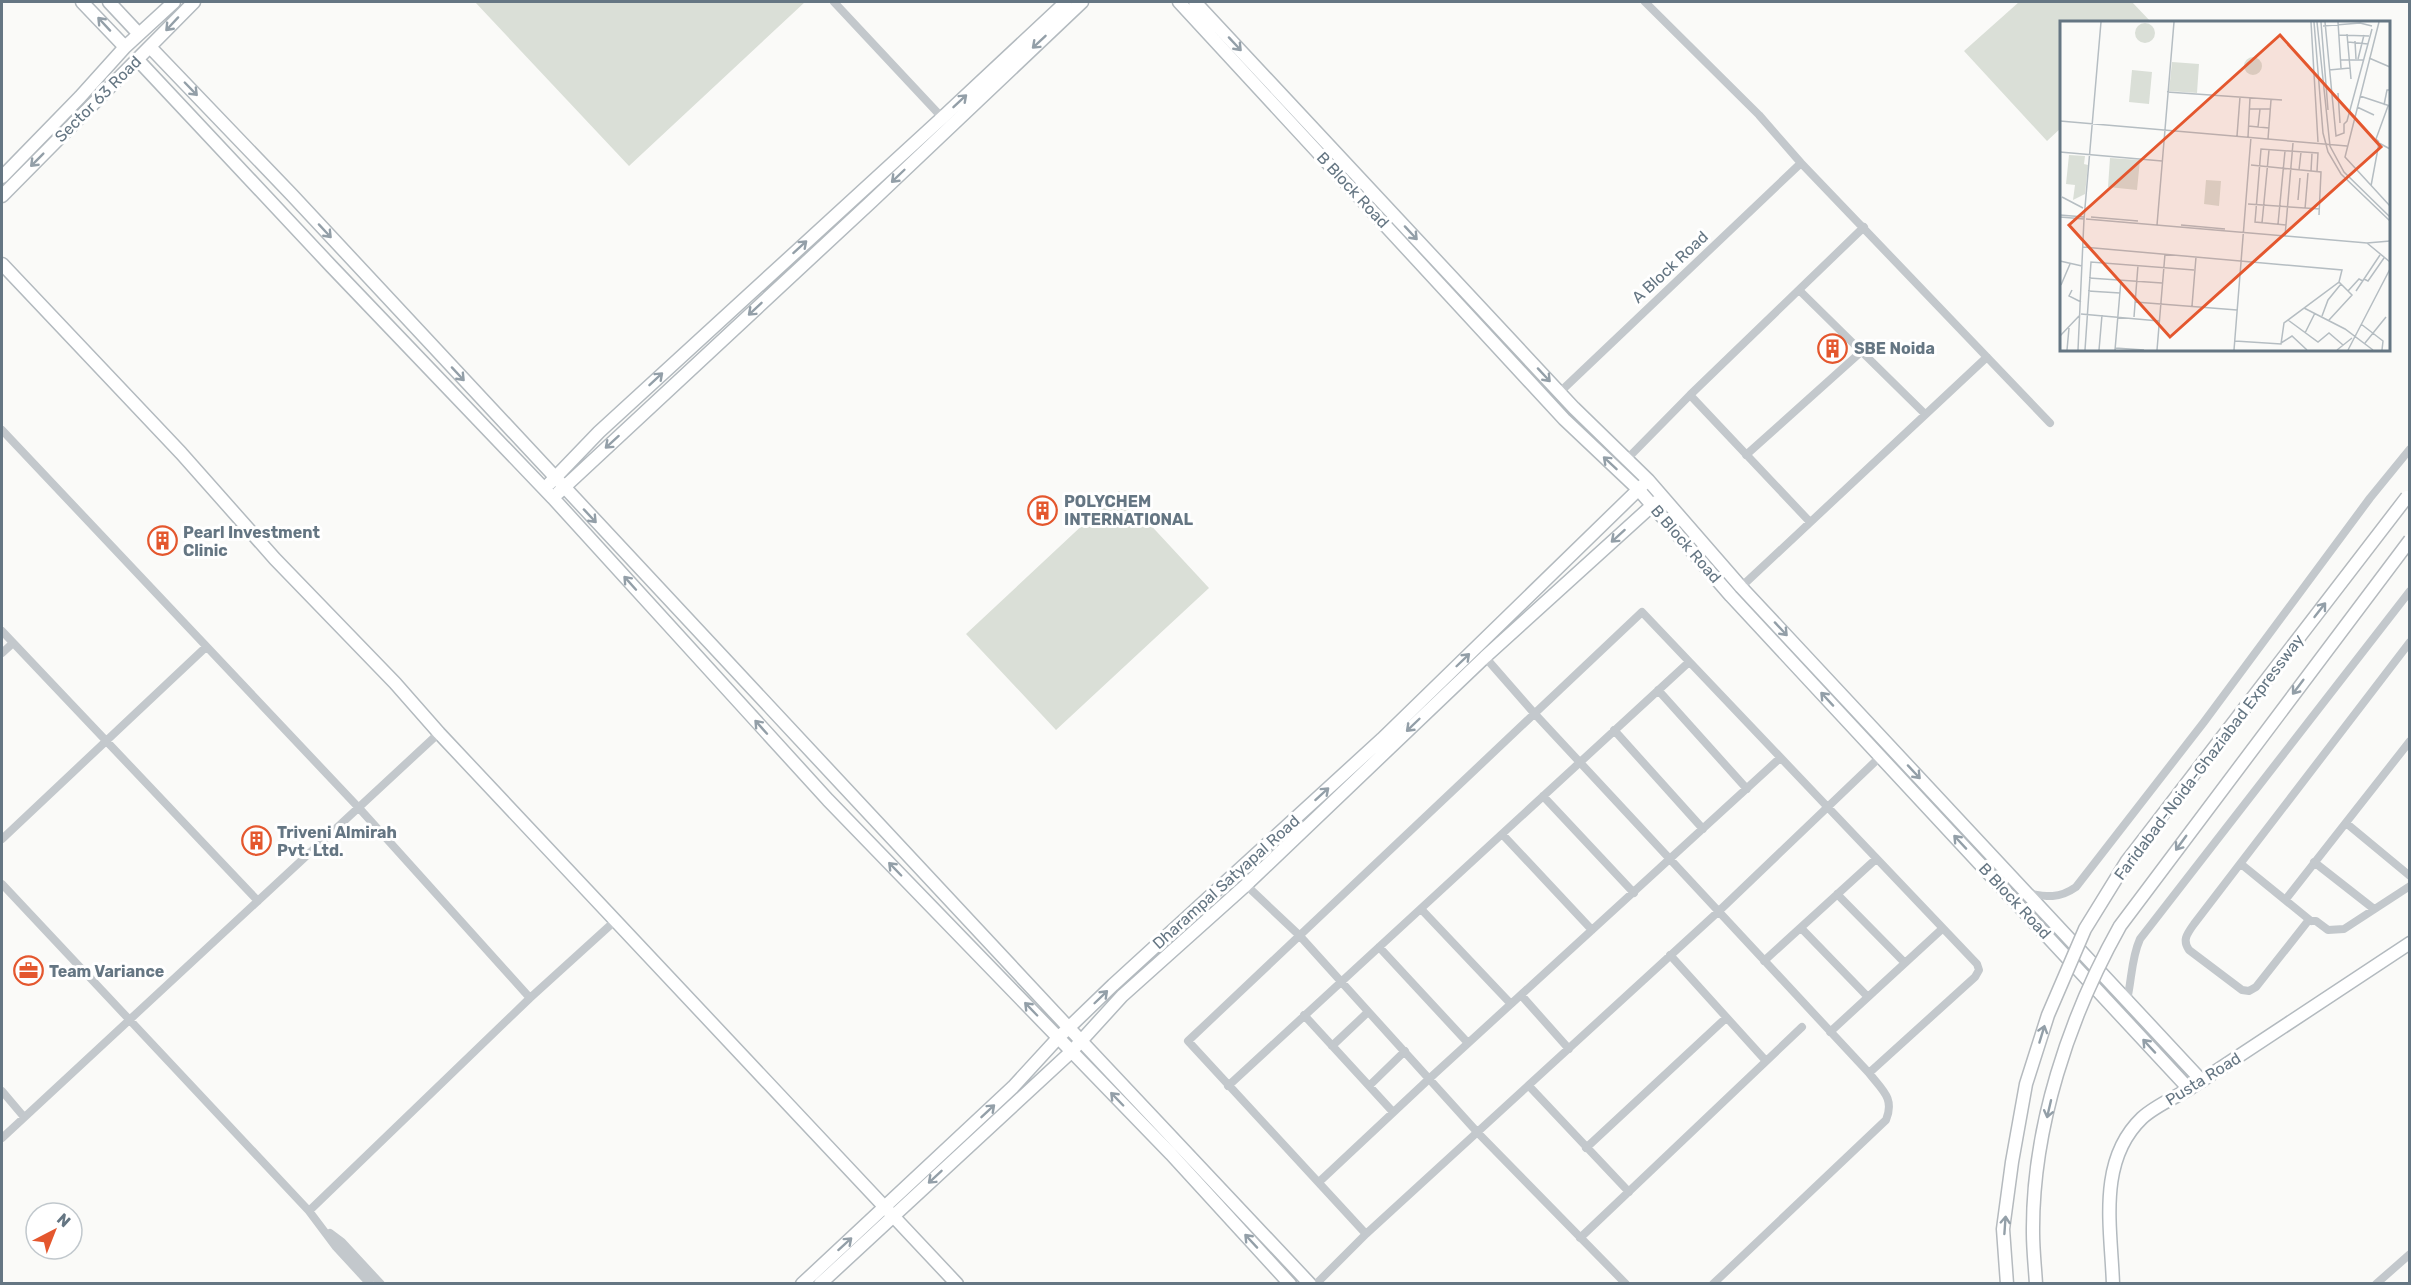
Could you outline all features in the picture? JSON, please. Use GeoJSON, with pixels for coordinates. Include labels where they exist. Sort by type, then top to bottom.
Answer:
{"type":"FeatureCollection","features":[{"type":"Feature","properties":{"kind":"street"},"geometry":{"type":"LineString","coordinates":[[82,2],[125,47]]}},
{"type":"Feature","properties":{"kind":"street"},"geometry":{"type":"LineString","coordinates":[[109,2],[139,34]]}},
{"type":"Feature","properties":{"kind":"street","name":"Sector 63 Road"},"geometry":{"type":"LineString","coordinates":[[2,177],[125,47],[174,2]]}},
{"type":"Feature","properties":{"kind":"street","name":"Sector 63 Road"},"geometry":{"type":"LineString","coordinates":[[2,196],[194,2]]}},
{"type":"Feature","properties":{"kind":"street"},"geometry":{"type":"LineString","coordinates":[[834,2],[946,122]]}},
{"type":"Feature","properties":{"kind":"street"},"geometry":{"type":"LineString","coordinates":[[946,122],[1066,2]]}},
{"type":"Feature","properties":{"kind":"street"},"geometry":{"type":"LineString","coordinates":[[549,493],[588,443],[666,369],[1082,2]]}},
{"type":"Feature","properties":{"kind":"street","name":"B Block Road"},"geometry":{"type":"LineString","coordinates":[[1179,2],[1564,419],[1638,489],[1731,596],[2189,1089]]}},
{"type":"Feature","properties":{"kind":"street","name":"B Block Road"},"geometry":{"type":"LineString","coordinates":[[1195,2],[1560,392],[1648,480],[1741,587],[2202,1081]]}},
{"type":"Feature","properties":{"kind":"street"},"geometry":{"type":"LineString","coordinates":[[1645,2],[1759,115],[2050,423]]}},
{"type":"Feature","properties":{"kind":"street"},"geometry":{"type":"LineString","coordinates":[[150,47],[292,195],[1310,1284]]}},
{"type":"Feature","properties":{"kind":"street"},"geometry":{"type":"LineString","coordinates":[[137,59],[331,266],[549,493],[828,800],[1171,1154],[1290,1284]]}},
{"type":"Feature","properties":{"kind":"street","name":"A Block Road"},"geometry":{"type":"LineString","coordinates":[[1560,392],[1802,163]]}},
{"type":"Feature","properties":{"kind":"street"},"geometry":{"type":"LineString","coordinates":[[1627,459],[1864,227]]}},
{"type":"Feature","properties":{"kind":"street"},"geometry":{"type":"LineString","coordinates":[[2,264],[182,453],[275,559],[395,683],[439,733],[957,1284]]}},
{"type":"Feature","properties":{"kind":"street"},"geometry":{"type":"LineString","coordinates":[[1799,290],[1925,414]]}},
{"type":"Feature","properties":{"kind":"street"},"geometry":{"type":"LineString","coordinates":[[1746,455],[1862,351]]}},
{"type":"Feature","properties":{"kind":"street"},"geometry":{"type":"LineString","coordinates":[[1741,587],[1987,357]]}},
{"type":"Feature","properties":{"kind":"street"},"geometry":{"type":"LineString","coordinates":[[1690,395],[1810,522]]}},
{"type":"Feature","properties":{"kind":"street"},"geometry":{"type":"LineString","coordinates":[[2,430],[359,808],[530,998]]}},
{"type":"Feature","properties":{"kind":"street"},"geometry":{"type":"LineString","coordinates":[[2027,893],[2052,898],[2067,894],[2076,887],[2204,722],[2409,449]]}},
{"type":"Feature","properties":{"kind":"street","name":"Dharampal Satyapal Road"},"geometry":{"type":"LineString","coordinates":[[820,1284],[1058,1038],[1382,739],[1648,480]]}},
{"type":"Feature","properties":{"kind":"street","name":"Dharampal Satyapal Road"},"geometry":{"type":"LineString","coordinates":[[802,1284],[1071,1052],[1122,996],[1246,885],[1485,657],[1662,497]]}},
{"type":"Feature","properties":{"kind":"street","name":"Faridabad-Noida-Ghaziabad Expressway"},"geometry":{"type":"LineString","coordinates":[[2007,1284],[2003,1229],[2026,1084],[2048,1015],[2085,929],[2127,861],[2407,497]]}},
{"type":"Feature","properties":{"kind":"street","name":"Faridabad-Noida-Ghaziabad Expressway"},"geometry":{"type":"LineString","coordinates":[[2036,1284],[2033,1232],[2040,1149],[2062,1056],[2100,962],[2120,926],[2160,871],[2409,540]]}},
{"type":"Feature","properties":{"kind":"street"},"geometry":{"type":"LineString","coordinates":[[2127,1000],[2132,980],[2133,955],[2140,939],[2409,591]]}},
{"type":"Feature","properties":{"kind":"street"},"geometry":{"type":"LineString","coordinates":[[1366,1234],[1188,1041],[1642,612],[1977,964],[1977,974],[1869,1073]]}},
{"type":"Feature","properties":{"kind":"street"},"geometry":{"type":"LineString","coordinates":[[2,631],[258,901]]}},
{"type":"Feature","properties":{"kind":"street"},"geometry":{"type":"LineString","coordinates":[[2312,921],[2304,925],[2256,987],[2249,991],[2241,990],[2189,950],[2185,944],[2186,936],[2409,642]]}},
{"type":"Feature","properties":{"kind":"street"},"geometry":{"type":"LineString","coordinates":[[2,653],[13,643]]}},
{"type":"Feature","properties":{"kind":"street"},"geometry":{"type":"LineString","coordinates":[[2,839],[206,648]]}},
{"type":"Feature","properties":{"kind":"street"},"geometry":{"type":"LineString","coordinates":[[1485,657],[1534,713],[1869,1073],[1889,1099],[1890,1110],[1886,1120],[1713,1284]]}},
{"type":"Feature","properties":{"kind":"street"},"geometry":{"type":"LineString","coordinates":[[1228,1086],[1689,662]]}},
{"type":"Feature","properties":{"kind":"street"},"geometry":{"type":"LineString","coordinates":[[1658,690],[1747,789]]}},
{"type":"Feature","properties":{"kind":"street"},"geometry":{"type":"LineString","coordinates":[[1614,730],[1703,829]]}},
{"type":"Feature","properties":{"kind":"street"},"geometry":{"type":"LineString","coordinates":[[2,1138],[439,733]]}},
{"type":"Feature","properties":{"kind":"street"},"geometry":{"type":"LineString","coordinates":[[2286,899],[2409,741]]}},
{"type":"Feature","properties":{"kind":"street"},"geometry":{"type":"LineString","coordinates":[[1316,1284],[1366,1234],[1719,911],[1881,756]]}},
{"type":"Feature","properties":{"kind":"street"},"geometry":{"type":"LineString","coordinates":[[1319,1182],[1780,758]]}},
{"type":"Feature","properties":{"kind":"street"},"geometry":{"type":"LineString","coordinates":[[1543,796],[1634,893]]}},
{"type":"Feature","properties":{"kind":"street"},"geometry":{"type":"LineString","coordinates":[[2346,823],[2409,876]]}},
{"type":"Feature","properties":{"kind":"street"},"geometry":{"type":"LineString","coordinates":[[1502,834],[1592,930]]}},
{"type":"Feature","properties":{"kind":"street"},"geometry":{"type":"LineString","coordinates":[[1764,961],[1876,859]]}},
{"type":"Feature","properties":{"kind":"street"},"geometry":{"type":"LineString","coordinates":[[2314,862],[2374,909]]}},
{"type":"Feature","properties":{"kind":"street"},"geometry":{"type":"LineString","coordinates":[[2241,864],[2312,921],[2328,930],[2344,929],[2409,886]]}},
{"type":"Feature","properties":{"kind":"street"},"geometry":{"type":"LineString","coordinates":[[2,884],[309,1211],[336,1247],[370,1284]]}},
{"type":"Feature","properties":{"kind":"street"},"geometry":{"type":"LineString","coordinates":[[1246,885],[1299,935],[1478,1133],[1626,1284]]}},
{"type":"Feature","properties":{"kind":"street"},"geometry":{"type":"LineString","coordinates":[[1837,894],[1905,963]]}},
{"type":"Feature","properties":{"kind":"street"},"geometry":{"type":"LineString","coordinates":[[1421,909],[1511,1004]]}},
{"type":"Feature","properties":{"kind":"street"},"geometry":{"type":"LineString","coordinates":[[309,1211],[530,998],[616,920]]}},
{"type":"Feature","properties":{"kind":"street"},"geometry":{"type":"LineString","coordinates":[[1801,928],[1866,996]]}},
{"type":"Feature","properties":{"kind":"street"},"geometry":{"type":"LineString","coordinates":[[1830,1032],[1866,996],[1942,929]]}},
{"type":"Feature","properties":{"kind":"street","name":"Pusta Road"},"geometry":{"type":"LineString","coordinates":[[2113,1284],[2109,1200],[2111,1173],[2124,1138],[2144,1116],[2202,1081],[2409,943]]}},
{"type":"Feature","properties":{"kind":"street"},"geometry":{"type":"LineString","coordinates":[[1379,947],[1468,1043]]}},
{"type":"Feature","properties":{"kind":"street"},"geometry":{"type":"LineString","coordinates":[[1670,955],[1766,1061]]}},
{"type":"Feature","properties":{"kind":"street"},"geometry":{"type":"LineString","coordinates":[[1521,995],[1569,1049]]}},
{"type":"Feature","properties":{"kind":"street"},"geometry":{"type":"LineString","coordinates":[[1332,1046],[1368,1012]]}},
{"type":"Feature","properties":{"kind":"street"},"geometry":{"type":"LineString","coordinates":[[1304,1016],[1393,1112]]}},
{"type":"Feature","properties":{"kind":"street"},"geometry":{"type":"LineString","coordinates":[[1586,1148],[1726,1018]]}},
{"type":"Feature","properties":{"kind":"street"},"geometry":{"type":"LineString","coordinates":[[1580,1238],[1802,1027]]}},
{"type":"Feature","properties":{"kind":"street"},"geometry":{"type":"LineString","coordinates":[[1369,1086],[1405,1051]]}},
{"type":"Feature","properties":{"kind":"street"},"geometry":{"type":"LineString","coordinates":[[1529,1086],[1629,1192]]}},
{"type":"Feature","properties":{"kind":"street"},"geometry":{"type":"LineString","coordinates":[[2,1091],[24,1117]]}},
{"type":"Feature","properties":{"kind":"street"},"geometry":{"type":"LineString","coordinates":[[322,1227],[342,1242],[381,1284]]}},
{"type":"Feature","properties":{"kind":"street"},"geometry":{"type":"LineString","coordinates":[[2376,1284],[2409,1254]]}},
{"type":"Feature","properties":{"kind":"shaded area"},"geometry":{"type":"Polygon","coordinates":[[[475,2],[805,2],[629,166],[475,2]]]}},
{"type":"Feature","properties":{"kind":"shaded area"},"geometry":{"type":"Polygon","coordinates":[[[2019,2],[2132,2],[2150,21],[2060,21],[2060,129],[2047,141],[1964,51],[2019,2]]]}},
{"type":"Feature","properties":{"kind":"shaded area"},"geometry":{"type":"Polygon","coordinates":[[[1119,491],[1209,588],[1056,730],[966,634],[1119,491]]]}},
{"type":"Feature","properties":{"kind":"place","name":"SBE Noida"},"geometry":{"type":"Point","coordinates":[1833,348]}},
{"type":"Feature","properties":{"kind":"place","name":"POLYCHEM INTERNATIONAL"},"geometry":{"type":"Point","coordinates":[1043,510]}},
{"type":"Feature","properties":{"kind":"place","name":"Pearl Investment Clinic"},"geometry":{"type":"Point","coordinates":[162,541]}},
{"type":"Feature","properties":{"kind":"place","name":"Triveni Almirah Pvt. Ltd."},"geometry":{"type":"Point","coordinates":[256,841]}},
{"type":"Feature","properties":{"kind":"place","name":"Team Variance"},"geometry":{"type":"Point","coordinates":[28,971]}}]}
